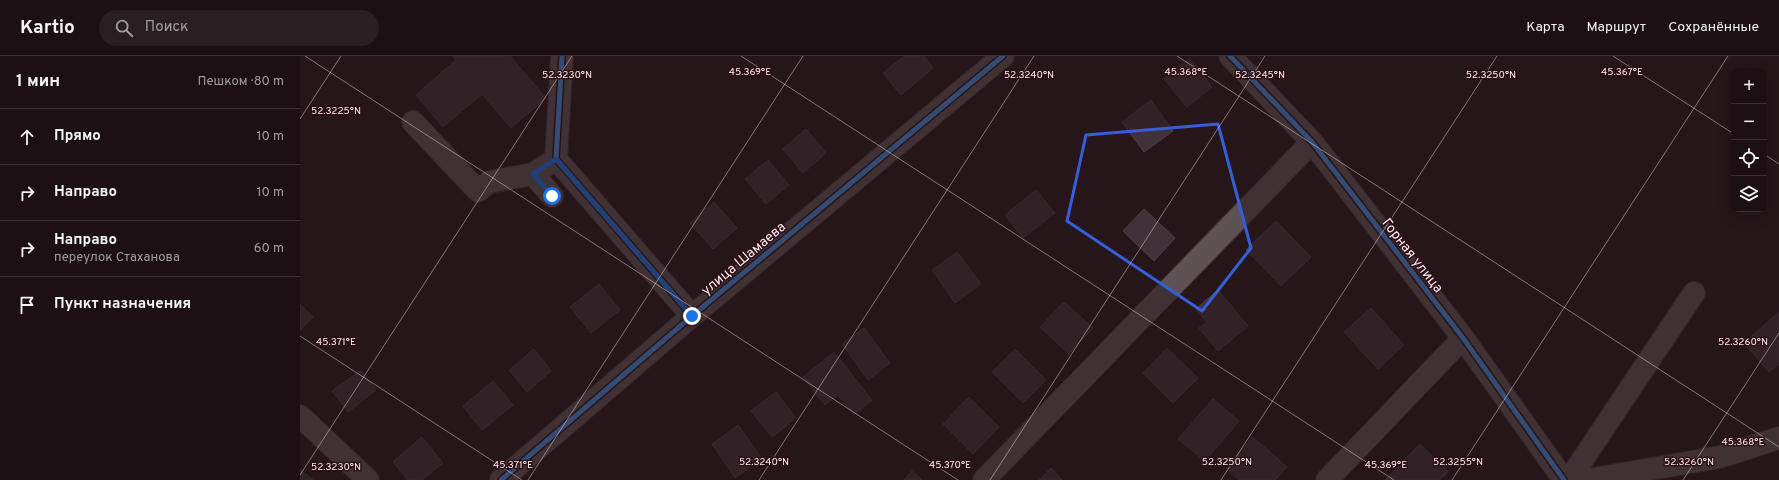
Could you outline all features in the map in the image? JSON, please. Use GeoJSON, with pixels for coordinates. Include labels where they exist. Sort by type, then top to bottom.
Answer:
{"type":"FeatureCollection","features":[{"type":"Feature","properties":{"kind":"street"},"geometry":{"type":"LineString","coordinates":[[562,56],[556,159],[692,316]]}},
{"type":"Feature","properties":{"kind":"street","name":"улица Шамаева"},"geometry":{"type":"LineString","coordinates":[[501,480],[692,316],[979,63],[1003,56]]}},
{"type":"Feature","properties":{"kind":"street","name":"Горная улица"},"geometry":{"type":"LineString","coordinates":[[1230,56],[1312,142],[1463,338],[1564,480]]}},
{"type":"Feature","properties":{"kind":"street"},"geometry":{"type":"LineString","coordinates":[[413,122],[478,191],[489,182],[533,174],[556,159]]}},
{"type":"Feature","properties":{"kind":"street"},"geometry":{"type":"LineString","coordinates":[[984,480],[1312,142]]}},
{"type":"Feature","properties":{"kind":"street"},"geometry":{"type":"LineString","coordinates":[[533,174],[552,196]]}},
{"type":"Feature","properties":{"kind":"street"},"geometry":{"type":"LineString","coordinates":[[1569,480],[1694,293]]}},
{"type":"Feature","properties":{"kind":"street"},"geometry":{"type":"LineString","coordinates":[[1327,480],[1463,338]]}},
{"type":"Feature","properties":{"kind":"street"},"geometry":{"type":"LineString","coordinates":[[300,416],[368,480]]}},
{"type":"Feature","properties":{"kind":"street"},"geometry":{"type":"LineString","coordinates":[[1587,480],[1720,457],[1779,438]]}},
{"type":"Feature","properties":{"kind":"highlighted area"},"geometry":{"type":"Polygon","coordinates":[[[1218,124],[1251,248],[1202,311],[1067,221],[1086,135],[1218,124]]]}},
{"type":"Feature","properties":{"kind":"building"},"geometry":{"type":"Polygon","coordinates":[[[453,56],[510,56],[546,98],[511,128],[482,94],[443,127],[416,95],[456,60],[453,56]]]}},
{"type":"Feature","properties":{"kind":"building"},"geometry":{"type":"Polygon","coordinates":[[[904,56],[924,56],[933,68],[901,95],[883,73],[904,56]]]}},
{"type":"Feature","properties":{"kind":"building"},"geometry":{"type":"Polygon","coordinates":[[[1190,58],[1212,87],[1187,107],[1164,79],[1190,58]]]}},
{"type":"Feature","properties":{"kind":"building"},"geometry":{"type":"Polygon","coordinates":[[[1151,100],[1173,131],[1144,152],[1122,122],[1151,100]]]}},
{"type":"Feature","properties":{"kind":"building"},"geometry":{"type":"Polygon","coordinates":[[[806,129],[826,153],[803,173],[783,149],[806,129]]]}},
{"type":"Feature","properties":{"kind":"building"},"geometry":{"type":"Polygon","coordinates":[[[768,160],[789,185],[766,204],[745,179],[768,160]]]}},
{"type":"Feature","properties":{"kind":"building"},"geometry":{"type":"Polygon","coordinates":[[[1036,190],[1055,213],[1023,238],[1005,215],[1036,190]]]}},
{"type":"Feature","properties":{"kind":"building"},"geometry":{"type":"Polygon","coordinates":[[[714,202],[737,228],[713,249],[690,223],[714,202]]]}},
{"type":"Feature","properties":{"kind":"building"},"geometry":{"type":"Polygon","coordinates":[[[1144,209],[1175,238],[1154,261],[1123,231],[1144,209]]]}},
{"type":"Feature","properties":{"kind":"building"},"geometry":{"type":"Polygon","coordinates":[[[1276,221],[1311,257],[1281,286],[1246,250],[1276,221]]]}},
{"type":"Feature","properties":{"kind":"building"},"geometry":{"type":"Polygon","coordinates":[[[957,252],[981,284],[955,303],[932,270],[957,252]]]}},
{"type":"Feature","properties":{"kind":"building"},"geometry":{"type":"Polygon","coordinates":[[[599,284],[620,310],[591,333],[570,307],[599,284]]]}},
{"type":"Feature","properties":{"kind":"building"},"geometry":{"type":"Polygon","coordinates":[[[1218,290],[1248,326],[1218,351],[1199,328],[1207,322],[1196,309],[1218,290]]]}},
{"type":"Feature","properties":{"kind":"building"},"geometry":{"type":"Polygon","coordinates":[[[1064,302],[1093,328],[1069,354],[1040,327],[1064,302]]]}},
{"type":"Feature","properties":{"kind":"building"},"geometry":{"type":"Polygon","coordinates":[[[300,304],[313,317],[300,330],[300,304]]]}},
{"type":"Feature","properties":{"kind":"building"},"geometry":{"type":"Polygon","coordinates":[[[1371,308],[1404,345],[1378,369],[1344,332],[1371,308]]]}},
{"type":"Feature","properties":{"kind":"building"},"geometry":{"type":"Polygon","coordinates":[[[1779,312],[1779,364],[1769,372],[1744,343],[1779,312]]]}},
{"type":"Feature","properties":{"kind":"building"},"geometry":{"type":"Polygon","coordinates":[[[864,328],[890,363],[868,380],[842,344],[864,328]]]}},
{"type":"Feature","properties":{"kind":"building"},"geometry":{"type":"Polygon","coordinates":[[[1167,348],[1198,378],[1173,403],[1143,373],[1167,348]]]}},
{"type":"Feature","properties":{"kind":"building"},"geometry":{"type":"Polygon","coordinates":[[[534,349],[551,371],[527,392],[509,370],[534,349]]]}},
{"type":"Feature","properties":{"kind":"building"},"geometry":{"type":"Polygon","coordinates":[[[1015,349],[1046,380],[1023,403],[992,372],[1015,349]]]}},
{"type":"Feature","properties":{"kind":"building"},"geometry":{"type":"Polygon","coordinates":[[[834,352],[872,400],[854,415],[838,395],[825,405],[803,377],[834,352]]]}},
{"type":"Feature","properties":{"kind":"building"},"geometry":{"type":"Polygon","coordinates":[[[361,370],[376,390],[348,412],[332,391],[361,370]]]}},
{"type":"Feature","properties":{"kind":"building"},"geometry":{"type":"Polygon","coordinates":[[[493,381],[513,405],[482,430],[463,406],[493,381]]]}},
{"type":"Feature","properties":{"kind":"building"},"geometry":{"type":"Polygon","coordinates":[[[776,392],[796,418],[772,437],[751,411],[776,392]]]}},
{"type":"Feature","properties":{"kind":"building"},"geometry":{"type":"Polygon","coordinates":[[[969,397],[999,427],[973,454],[943,424],[969,397]]]}},
{"type":"Feature","properties":{"kind":"building"},"geometry":{"type":"Polygon","coordinates":[[[1213,399],[1239,421],[1205,461],[1178,439],[1213,399]]]}},
{"type":"Feature","properties":{"kind":"building"},"geometry":{"type":"Polygon","coordinates":[[[738,425],[762,459],[735,478],[712,444],[738,425]]]}},
{"type":"Feature","properties":{"kind":"building"},"geometry":{"type":"Polygon","coordinates":[[[422,437],[443,463],[422,480],[408,480],[393,462],[422,437]]]}},
{"type":"Feature","properties":{"kind":"building"},"geometry":{"type":"Polygon","coordinates":[[[1253,437],[1287,467],[1275,480],[1239,480],[1226,468],[1253,437]]]}},
{"type":"Feature","properties":{"kind":"building"},"geometry":{"type":"Polygon","coordinates":[[[1420,444],[1448,471],[1445,475],[1439,480],[1385,480],[1420,444]]]}},
{"type":"Feature","properties":{"kind":"building"},"geometry":{"type":"Polygon","coordinates":[[[1051,468],[1062,480],[1039,480],[1051,468]]]}},
{"type":"Feature","properties":{"kind":"building"},"geometry":{"type":"Polygon","coordinates":[[[300,469],[313,480],[300,480],[300,469]]]}},
{"type":"Feature","properties":{"kind":"building"},"geometry":{"type":"Polygon","coordinates":[[[912,471],[922,480],[904,480],[912,471]]]}},
{"type":"Feature","properties":{"kind":"cycle path"},"geometry":{"type":"LineString","coordinates":[[562,56],[556,159],[692,316]]}},
{"type":"Feature","properties":{"kind":"cycle path"},"geometry":{"type":"LineString","coordinates":[[501,480],[692,316],[1003,56]]}},
{"type":"Feature","properties":{"kind":"cycle path"},"geometry":{"type":"LineString","coordinates":[[1230,56],[1312,142],[1463,338],[1564,480]]}},
{"type":"Feature","properties":{"kind":"route"},"geometry":{"type":"LineString","coordinates":[[552,196],[533,174],[556,159],[692,316]]}}]}
